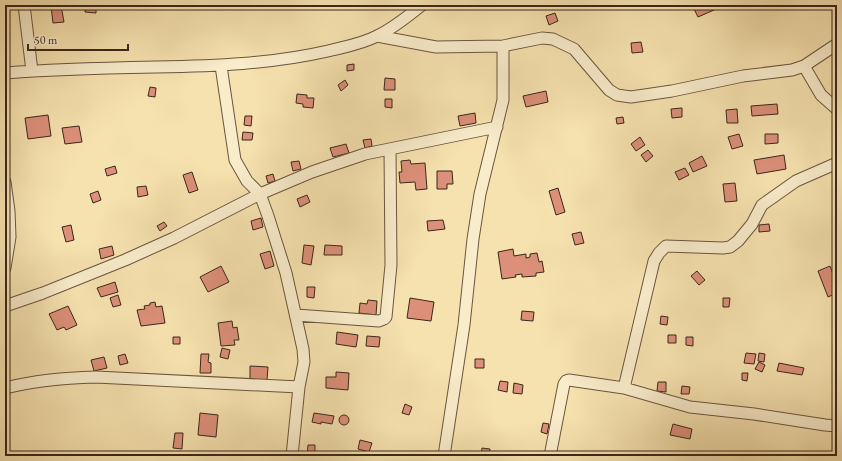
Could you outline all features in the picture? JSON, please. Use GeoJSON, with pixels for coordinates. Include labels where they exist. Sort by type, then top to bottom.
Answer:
{"type":"FeatureCollection","features":[{"type":"Feature","properties":{"kind":"street"},"geometry":{"type":"LineString","coordinates":[[24,5],[32,71]]}},
{"type":"Feature","properties":{"kind":"street"},"geometry":{"type":"LineString","coordinates":[[5,73],[221,66],[268,62],[352,46],[377,36],[399,23],[422,5]]}},
{"type":"Feature","properties":{"kind":"street"},"geometry":{"type":"LineString","coordinates":[[377,36],[436,47],[503,46],[542,38],[553,40],[574,49],[609,90],[617,95],[631,97],[672,91],[743,76],[792,70],[804,66],[837,44]]}},
{"type":"Feature","properties":{"kind":"street"},"geometry":{"type":"LineString","coordinates":[[444,456],[464,325],[473,239],[480,194],[503,100],[503,46]]}},
{"type":"Feature","properties":{"kind":"street"},"geometry":{"type":"LineString","coordinates":[[221,66],[235,160],[246,181],[260,194],[286,273],[303,349],[304,362],[299,387],[292,456]]}},
{"type":"Feature","properties":{"kind":"street"},"geometry":{"type":"LineString","coordinates":[[804,66],[821,95],[837,109]]}},
{"type":"Feature","properties":{"kind":"street"},"geometry":{"type":"LineString","coordinates":[[5,306],[43,293],[125,260],[174,238],[260,194],[337,163],[365,154],[497,127]]}},
{"type":"Feature","properties":{"kind":"street"},"geometry":{"type":"LineString","coordinates":[[296,315],[379,321],[384,319],[386,316],[391,265],[390,149]]}},
{"type":"Feature","properties":{"kind":"street"},"geometry":{"type":"LineString","coordinates":[[624,388],[654,261],[659,253],[666,246],[730,247],[738,241],[752,224],[762,205],[796,181],[837,163]]}},
{"type":"Feature","properties":{"kind":"street"},"geometry":{"type":"LineString","coordinates":[[5,182],[9,211],[10,237],[5,268]]}},
{"type":"Feature","properties":{"kind":"street"},"geometry":{"type":"LineString","coordinates":[[5,388],[33,382],[64,378],[96,377],[299,387]]}},
{"type":"Feature","properties":{"kind":"street"},"geometry":{"type":"LineString","coordinates":[[550,456],[564,384],[566,381],[624,388],[690,407],[754,414],[825,426],[837,426]]}},
{"type":"Feature","properties":{"kind":"building"},"geometry":{"type":"Polygon","coordinates":[[[61,5],[64,22],[53,23],[51,6],[61,5]]]}},
{"type":"Feature","properties":{"kind":"building"},"geometry":{"type":"Polygon","coordinates":[[[86,5],[96,5],[96,13],[85,12],[86,5]]]}},
{"type":"Feature","properties":{"kind":"building"},"geometry":{"type":"Polygon","coordinates":[[[118,5],[126,5],[125,9],[117,8],[118,5]]]}},
{"type":"Feature","properties":{"kind":"building"},"geometry":{"type":"Polygon","coordinates":[[[692,5],[723,5],[723,6],[698,17],[692,5]]]}},
{"type":"Feature","properties":{"kind":"building"},"geometry":{"type":"Polygon","coordinates":[[[555,13],[558,21],[549,25],[546,16],[555,13]]]}},
{"type":"Feature","properties":{"kind":"building"},"geometry":{"type":"Polygon","coordinates":[[[641,42],[643,52],[632,53],[631,43],[641,42]]]}},
{"type":"Feature","properties":{"kind":"building"},"geometry":{"type":"Polygon","coordinates":[[[354,64],[354,70],[347,71],[347,65],[354,64]]]}},
{"type":"Feature","properties":{"kind":"building"},"geometry":{"type":"Polygon","coordinates":[[[385,78],[395,79],[395,90],[384,90],[385,78]]]}},
{"type":"Feature","properties":{"kind":"building"},"geometry":{"type":"Polygon","coordinates":[[[345,80],[348,85],[341,91],[338,85],[345,80]]]}},
{"type":"Feature","properties":{"kind":"building"},"geometry":{"type":"Polygon","coordinates":[[[150,87],[156,88],[155,97],[148,96],[150,87]]]}},
{"type":"Feature","properties":{"kind":"building"},"geometry":{"type":"Polygon","coordinates":[[[546,91],[548,102],[526,107],[523,96],[546,91]]]}},
{"type":"Feature","properties":{"kind":"building"},"geometry":{"type":"Polygon","coordinates":[[[297,94],[307,95],[307,98],[314,98],[313,108],[303,107],[303,104],[296,103],[297,94]]]}},
{"type":"Feature","properties":{"kind":"building"},"geometry":{"type":"Polygon","coordinates":[[[385,99],[392,99],[392,108],[385,107],[385,99]]]}},
{"type":"Feature","properties":{"kind":"building"},"geometry":{"type":"Polygon","coordinates":[[[777,104],[778,114],[752,116],[751,106],[777,104]]]}},
{"type":"Feature","properties":{"kind":"building"},"geometry":{"type":"Polygon","coordinates":[[[682,108],[682,117],[672,118],[671,109],[682,108]]]}},
{"type":"Feature","properties":{"kind":"building"},"geometry":{"type":"Polygon","coordinates":[[[737,109],[738,123],[727,123],[726,110],[737,109]]]}},
{"type":"Feature","properties":{"kind":"building"},"geometry":{"type":"Polygon","coordinates":[[[475,113],[476,123],[460,126],[458,116],[475,113]]]}},
{"type":"Feature","properties":{"kind":"building"},"geometry":{"type":"Polygon","coordinates":[[[48,115],[51,136],[28,139],[25,118],[48,115]]]}},
{"type":"Feature","properties":{"kind":"building"},"geometry":{"type":"Polygon","coordinates":[[[245,116],[252,116],[251,126],[244,125],[245,116]]]}},
{"type":"Feature","properties":{"kind":"building"},"geometry":{"type":"Polygon","coordinates":[[[623,117],[624,123],[617,124],[616,118],[623,117]]]}},
{"type":"Feature","properties":{"kind":"building"},"geometry":{"type":"Polygon","coordinates":[[[79,126],[82,142],[65,144],[62,128],[79,126]]]}},
{"type":"Feature","properties":{"kind":"building"},"geometry":{"type":"Polygon","coordinates":[[[243,132],[253,133],[252,140],[242,140],[243,132]]]}},
{"type":"Feature","properties":{"kind":"building"},"geometry":{"type":"Polygon","coordinates":[[[739,134],[743,146],[732,149],[728,137],[739,134]]]}},
{"type":"Feature","properties":{"kind":"building"},"geometry":{"type":"Polygon","coordinates":[[[765,134],[778,134],[778,143],[765,144],[765,134]]]}},
{"type":"Feature","properties":{"kind":"building"},"geometry":{"type":"Polygon","coordinates":[[[640,137],[645,145],[636,151],[631,144],[640,137]]]}},
{"type":"Feature","properties":{"kind":"building"},"geometry":{"type":"Polygon","coordinates":[[[371,139],[372,146],[365,148],[363,140],[371,139]]]}},
{"type":"Feature","properties":{"kind":"building"},"geometry":{"type":"Polygon","coordinates":[[[346,144],[349,153],[333,157],[330,148],[346,144]]]}},
{"type":"Feature","properties":{"kind":"building"},"geometry":{"type":"Polygon","coordinates":[[[648,150],[653,156],[646,162],[641,155],[648,150]]]}},
{"type":"Feature","properties":{"kind":"building"},"geometry":{"type":"Polygon","coordinates":[[[784,155],[786,169],[757,174],[754,160],[784,155]]]}},
{"type":"Feature","properties":{"kind":"building"},"geometry":{"type":"Polygon","coordinates":[[[702,156],[707,166],[693,172],[689,163],[702,156]]]}},
{"type":"Feature","properties":{"kind":"building"},"geometry":{"type":"Polygon","coordinates":[[[410,160],[411,164],[425,163],[427,189],[416,190],[415,182],[400,183],[399,172],[402,172],[401,161],[410,160]]]}},
{"type":"Feature","properties":{"kind":"building"},"geometry":{"type":"Polygon","coordinates":[[[299,161],[301,169],[293,171],[291,162],[299,161]]]}},
{"type":"Feature","properties":{"kind":"building"},"geometry":{"type":"Polygon","coordinates":[[[115,166],[117,173],[107,176],[105,169],[115,166]]]}},
{"type":"Feature","properties":{"kind":"building"},"geometry":{"type":"Polygon","coordinates":[[[685,168],[689,175],[679,180],[675,172],[685,168]]]}},
{"type":"Feature","properties":{"kind":"building"},"geometry":{"type":"Polygon","coordinates":[[[437,171],[452,171],[453,184],[447,184],[447,189],[437,189],[437,171]]]}},
{"type":"Feature","properties":{"kind":"building"},"geometry":{"type":"Polygon","coordinates":[[[192,172],[198,190],[189,193],[183,175],[192,172]]]}},
{"type":"Feature","properties":{"kind":"building"},"geometry":{"type":"Polygon","coordinates":[[[273,174],[275,181],[268,183],[266,176],[273,174]]]}},
{"type":"Feature","properties":{"kind":"building"},"geometry":{"type":"Polygon","coordinates":[[[735,183],[737,201],[725,202],[723,184],[735,183]]]}},
{"type":"Feature","properties":{"kind":"building"},"geometry":{"type":"Polygon","coordinates":[[[146,186],[148,195],[138,197],[137,187],[146,186]]]}},
{"type":"Feature","properties":{"kind":"building"},"geometry":{"type":"Polygon","coordinates":[[[558,188],[565,212],[556,215],[549,191],[558,188]]]}},
{"type":"Feature","properties":{"kind":"building"},"geometry":{"type":"Polygon","coordinates":[[[98,191],[101,200],[93,203],[90,194],[98,191]]]}},
{"type":"Feature","properties":{"kind":"building"},"geometry":{"type":"Polygon","coordinates":[[[307,195],[310,202],[300,207],[297,199],[307,195]]]}},
{"type":"Feature","properties":{"kind":"building"},"geometry":{"type":"Polygon","coordinates":[[[261,218],[263,227],[253,230],[251,221],[261,218]]]}},
{"type":"Feature","properties":{"kind":"building"},"geometry":{"type":"Polygon","coordinates":[[[443,220],[445,229],[428,231],[427,221],[443,220]]]}},
{"type":"Feature","properties":{"kind":"building"},"geometry":{"type":"Polygon","coordinates":[[[164,222],[167,226],[160,231],[157,226],[164,222]]]}},
{"type":"Feature","properties":{"kind":"building"},"geometry":{"type":"Polygon","coordinates":[[[769,224],[770,231],[759,232],[759,225],[769,224]]]}},
{"type":"Feature","properties":{"kind":"building"},"geometry":{"type":"Polygon","coordinates":[[[71,225],[74,240],[66,242],[62,227],[71,225]]]}},
{"type":"Feature","properties":{"kind":"building"},"geometry":{"type":"Polygon","coordinates":[[[581,232],[584,243],[575,245],[572,234],[581,232]]]}},
{"type":"Feature","properties":{"kind":"building"},"geometry":{"type":"Polygon","coordinates":[[[304,245],[314,246],[311,265],[302,263],[304,245]]]}},
{"type":"Feature","properties":{"kind":"building"},"geometry":{"type":"Polygon","coordinates":[[[325,245],[342,246],[342,255],[324,255],[325,245]]]}},
{"type":"Feature","properties":{"kind":"building"},"geometry":{"type":"Polygon","coordinates":[[[112,246],[114,255],[101,259],[99,249],[112,246]]]}},
{"type":"Feature","properties":{"kind":"building"},"geometry":{"type":"Polygon","coordinates":[[[513,249],[514,256],[526,254],[526,258],[530,257],[530,254],[537,253],[539,262],[542,261],[544,272],[536,273],[536,276],[522,277],[522,274],[515,275],[516,277],[502,279],[498,252],[513,249]]]}},
{"type":"Feature","properties":{"kind":"building"},"geometry":{"type":"Polygon","coordinates":[[[270,251],[274,266],[265,269],[260,254],[270,251]]]}},
{"type":"Feature","properties":{"kind":"building"},"geometry":{"type":"Polygon","coordinates":[[[221,266],[229,282],[208,292],[200,277],[221,266]]]}},
{"type":"Feature","properties":{"kind":"building"},"geometry":{"type":"Polygon","coordinates":[[[830,266],[837,284],[837,293],[828,297],[818,271],[830,266]]]}},
{"type":"Feature","properties":{"kind":"building"},"geometry":{"type":"Polygon","coordinates":[[[697,271],[705,280],[699,285],[691,276],[697,271]]]}},
{"type":"Feature","properties":{"kind":"building"},"geometry":{"type":"Polygon","coordinates":[[[115,282],[118,292],[101,297],[97,288],[115,282]]]}},
{"type":"Feature","properties":{"kind":"building"},"geometry":{"type":"Polygon","coordinates":[[[307,287],[315,287],[314,298],[307,297],[307,287]]]}},
{"type":"Feature","properties":{"kind":"building"},"geometry":{"type":"Polygon","coordinates":[[[118,295],[121,305],[113,307],[110,298],[118,295]]]}},
{"type":"Feature","properties":{"kind":"building"},"geometry":{"type":"Polygon","coordinates":[[[410,298],[434,302],[431,321],[407,318],[410,298]]]}},
{"type":"Feature","properties":{"kind":"building"},"geometry":{"type":"Polygon","coordinates":[[[723,298],[730,298],[729,307],[723,307],[723,298]]]}},
{"type":"Feature","properties":{"kind":"building"},"geometry":{"type":"Polygon","coordinates":[[[368,300],[377,301],[376,315],[359,313],[360,303],[367,304],[368,300]]]}},
{"type":"Feature","properties":{"kind":"building"},"geometry":{"type":"Polygon","coordinates":[[[155,302],[156,307],[162,306],[165,323],[141,326],[137,310],[145,309],[144,306],[155,302]]]}},
{"type":"Feature","properties":{"kind":"building"},"geometry":{"type":"Polygon","coordinates":[[[68,306],[77,325],[66,330],[64,327],[57,330],[49,314],[68,306]]]}},
{"type":"Feature","properties":{"kind":"building"},"geometry":{"type":"Polygon","coordinates":[[[522,311],[534,312],[533,321],[521,320],[522,311]]]}},
{"type":"Feature","properties":{"kind":"building"},"geometry":{"type":"Polygon","coordinates":[[[661,316],[668,317],[667,325],[660,324],[661,316]]]}},
{"type":"Feature","properties":{"kind":"building"},"geometry":{"type":"Polygon","coordinates":[[[232,321],[233,328],[237,327],[239,340],[234,340],[235,345],[221,346],[218,323],[232,321]]]}},
{"type":"Feature","properties":{"kind":"building"},"geometry":{"type":"Polygon","coordinates":[[[337,332],[358,335],[356,347],[336,344],[337,332]]]}},
{"type":"Feature","properties":{"kind":"building"},"geometry":{"type":"Polygon","coordinates":[[[668,335],[676,335],[676,343],[668,343],[668,335]]]}},
{"type":"Feature","properties":{"kind":"building"},"geometry":{"type":"Polygon","coordinates":[[[367,336],[380,337],[379,347],[366,346],[367,336]]]}},
{"type":"Feature","properties":{"kind":"building"},"geometry":{"type":"Polygon","coordinates":[[[173,337],[180,337],[180,344],[173,344],[173,337]]]}},
{"type":"Feature","properties":{"kind":"building"},"geometry":{"type":"Polygon","coordinates":[[[686,337],[693,337],[693,346],[686,345],[686,337]]]}},
{"type":"Feature","properties":{"kind":"building"},"geometry":{"type":"Polygon","coordinates":[[[222,348],[230,350],[228,359],[220,357],[222,348]]]}},
{"type":"Feature","properties":{"kind":"building"},"geometry":{"type":"Polygon","coordinates":[[[746,353],[756,354],[754,364],[744,363],[746,353]]]}},
{"type":"Feature","properties":{"kind":"building"},"geometry":{"type":"Polygon","coordinates":[[[759,353],[765,354],[764,362],[758,361],[759,353]]]}},
{"type":"Feature","properties":{"kind":"building"},"geometry":{"type":"Polygon","coordinates":[[[125,354],[128,363],[120,365],[118,356],[125,354]]]}},
{"type":"Feature","properties":{"kind":"building"},"geometry":{"type":"Polygon","coordinates":[[[201,354],[209,354],[208,362],[211,363],[211,373],[200,373],[201,354]]]}},
{"type":"Feature","properties":{"kind":"building"},"geometry":{"type":"Polygon","coordinates":[[[104,357],[107,368],[94,371],[91,360],[104,357]]]}},
{"type":"Feature","properties":{"kind":"building"},"geometry":{"type":"Polygon","coordinates":[[[475,359],[484,359],[484,368],[475,368],[475,359]]]}},
{"type":"Feature","properties":{"kind":"building"},"geometry":{"type":"Polygon","coordinates":[[[759,362],[765,365],[762,372],[755,369],[759,362]]]}},
{"type":"Feature","properties":{"kind":"building"},"geometry":{"type":"Polygon","coordinates":[[[779,363],[804,368],[802,375],[777,371],[779,363]]]}},
{"type":"Feature","properties":{"kind":"building"},"geometry":{"type":"Polygon","coordinates":[[[250,366],[268,367],[267,380],[250,380],[250,366]]]}},
{"type":"Feature","properties":{"kind":"building"},"geometry":{"type":"Polygon","coordinates":[[[336,372],[349,373],[348,390],[326,388],[326,377],[336,377],[336,372]]]}},
{"type":"Feature","properties":{"kind":"building"},"geometry":{"type":"Polygon","coordinates":[[[742,373],[748,373],[747,381],[742,380],[742,373]]]}},
{"type":"Feature","properties":{"kind":"building"},"geometry":{"type":"Polygon","coordinates":[[[500,381],[508,382],[507,392],[498,390],[500,381]]]}},
{"type":"Feature","properties":{"kind":"building"},"geometry":{"type":"Polygon","coordinates":[[[658,382],[666,382],[666,392],[657,391],[658,382]]]}},
{"type":"Feature","properties":{"kind":"building"},"geometry":{"type":"Polygon","coordinates":[[[514,383],[523,385],[522,394],[513,393],[514,383]]]}},
{"type":"Feature","properties":{"kind":"building"},"geometry":{"type":"Polygon","coordinates":[[[682,386],[690,387],[689,394],[681,394],[682,386]]]}},
{"type":"Feature","properties":{"kind":"building"},"geometry":{"type":"Polygon","coordinates":[[[405,404],[412,407],[409,415],[402,413],[405,404]]]}},
{"type":"Feature","properties":{"kind":"building"},"geometry":{"type":"Polygon","coordinates":[[[200,413],[218,415],[216,437],[198,435],[200,413]]]}},
{"type":"Feature","properties":{"kind":"building"},"geometry":{"type":"Polygon","coordinates":[[[314,413],[334,416],[332,424],[312,422],[314,413]]]}},
{"type":"Feature","properties":{"kind":"building"},"geometry":{"type":"Polygon","coordinates":[[[342,415],[346,415],[348,416],[348,424],[342,425],[339,422],[339,418],[342,415]]]}},
{"type":"Feature","properties":{"kind":"building"},"geometry":{"type":"Polygon","coordinates":[[[543,423],[549,424],[547,434],[541,432],[543,423]]]}},
{"type":"Feature","properties":{"kind":"building"},"geometry":{"type":"Polygon","coordinates":[[[673,424],[692,429],[690,439],[670,435],[673,424]]]}},
{"type":"Feature","properties":{"kind":"building"},"geometry":{"type":"Polygon","coordinates":[[[175,433],[183,433],[182,449],[173,448],[175,433]]]}},
{"type":"Feature","properties":{"kind":"building"},"geometry":{"type":"Polygon","coordinates":[[[360,440],[372,443],[369,452],[358,449],[360,440]]]}},
{"type":"Feature","properties":{"kind":"building"},"geometry":{"type":"Polygon","coordinates":[[[308,445],[315,445],[315,456],[307,456],[308,445]]]}},
{"type":"Feature","properties":{"kind":"building"},"geometry":{"type":"Polygon","coordinates":[[[482,448],[490,449],[489,456],[481,456],[482,448]]]}}]}
